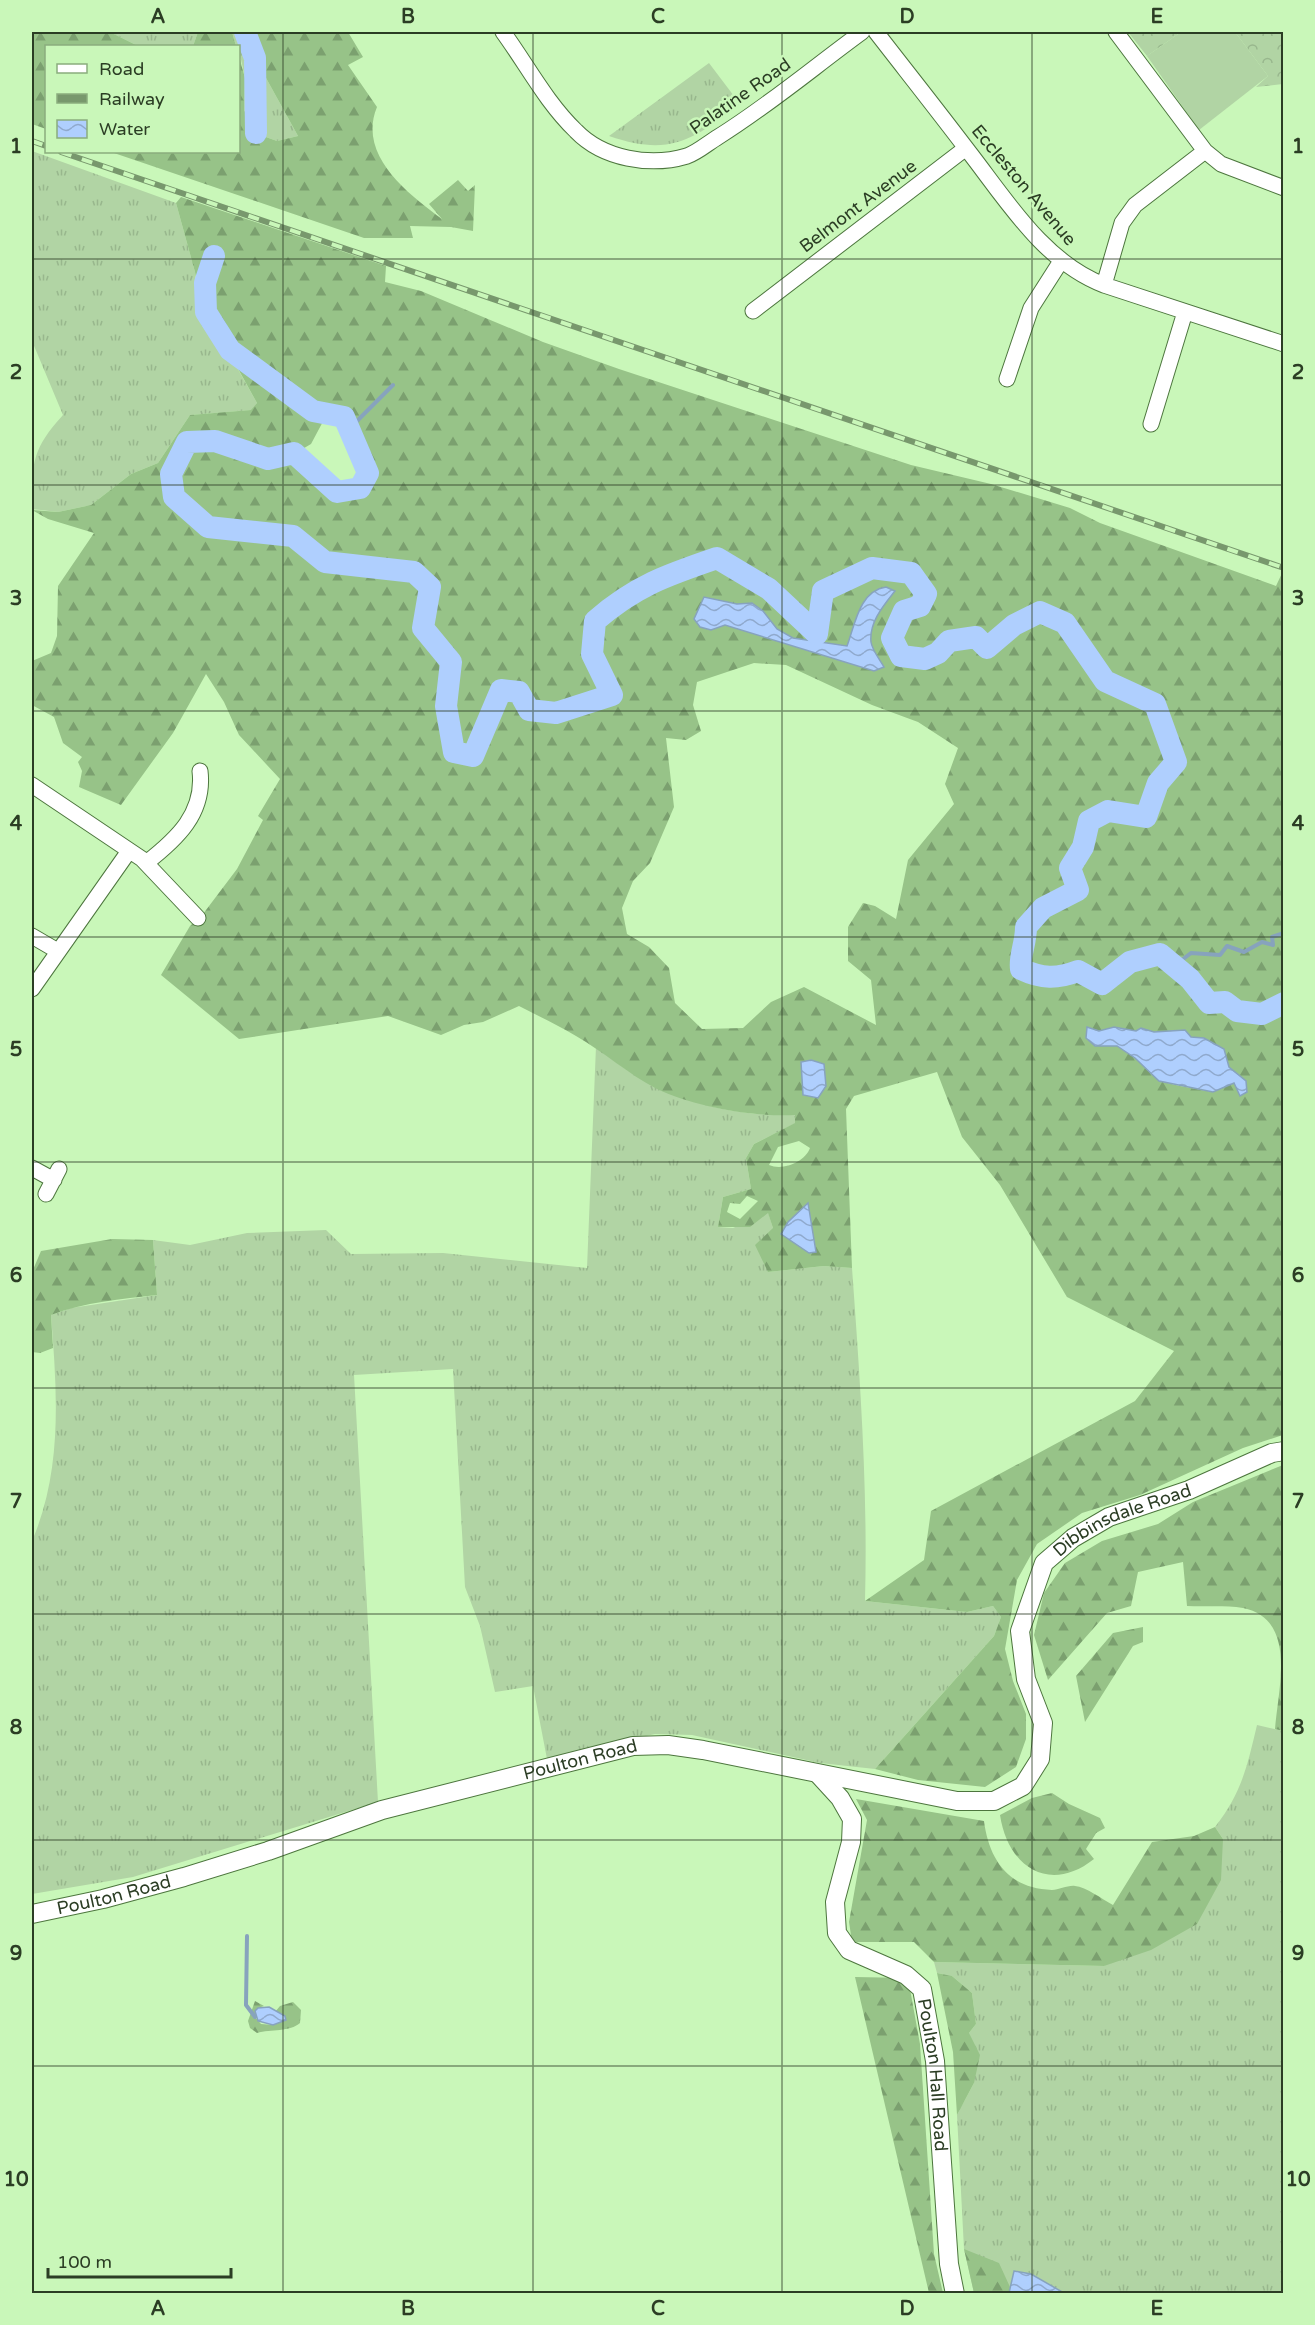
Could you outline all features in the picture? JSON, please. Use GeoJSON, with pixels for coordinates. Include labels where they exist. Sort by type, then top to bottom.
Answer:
{"type":"FeatureCollection","features":[{"type":"Feature","properties":{"kind":"street","name":"Palatine Road"},"geometry":{"type":"LineString","coordinates":[[505,32],[546,96],[577,133],[613,154],[632,159],[658,160],[689,155],[738,125],[862,32]]}},
{"type":"Feature","properties":{"kind":"street","name":"Eccleston Avenue"},"geometry":{"type":"LineString","coordinates":[[876,32],[1047,249],[1061,261],[1082,277],[1284,344]]}},
{"type":"Feature","properties":{"kind":"street"},"geometry":{"type":"LineString","coordinates":[[1116,32],[1205,151],[1221,164],[1284,188]]}},
{"type":"Feature","properties":{"kind":"street","name":"Belmont Avenue"},"geometry":{"type":"LineString","coordinates":[[753,311],[777,301],[966,148]]}},
{"type":"Feature","properties":{"kind":"street"},"geometry":{"type":"LineString","coordinates":[[1104,285],[1122,223],[1135,206],[1205,151]]}},
{"type":"Feature","properties":{"kind":"street"},"geometry":{"type":"LineString","coordinates":[[1006,378],[1031,308],[1061,261]]}},
{"type":"Feature","properties":{"kind":"street"},"geometry":{"type":"LineString","coordinates":[[1151,424],[1185,312]]}},
{"type":"Feature","properties":{"kind":"street"},"geometry":{"type":"LineString","coordinates":[[146,863],[168,846],[189,823],[206,780]]}},
{"type":"Feature","properties":{"kind":"street"},"geometry":{"type":"LineString","coordinates":[[32,785],[146,863],[198,918]]}},
{"type":"Feature","properties":{"kind":"street"},"geometry":{"type":"LineString","coordinates":[[32,988],[56,950],[129,851]]}},
{"type":"Feature","properties":{"kind":"street"},"geometry":{"type":"LineString","coordinates":[[32,936],[56,950]]}},
{"type":"Feature","properties":{"kind":"street"},"geometry":{"type":"LineString","coordinates":[[32,1168],[53,1181]]}},
{"type":"Feature","properties":{"kind":"street","name":"Dibbinsdale Road"},"geometry":{"type":"LineString","coordinates":[[1026,1679],[1020,1631],[1044,1563],[1058,1550],[1073,1538],[1109,1517],[1189,1490],[1272,1453],[1284,1451]]}},
{"type":"Feature","properties":{"kind":"street","name":"Poulton Road"},"geometry":{"type":"LineString","coordinates":[[32,1914],[103,1899],[184,1877],[268,1851],[382,1810],[633,1746],[668,1745],[703,1750],[957,1801],[994,1802],[1023,1786],[1040,1760],[1043,1723],[1026,1679]]}},
{"type":"Feature","properties":{"kind":"street","name":"Poulton Hall Road"},"geometry":{"type":"LineString","coordinates":[[818,1774],[840,1798],[852,1819],[851,1842],[835,1902],[837,1934],[849,1950],[906,1975],[922,1989],[935,2061],[948,2253],[955,2294]]}},
{"type":"Feature","properties":{"kind":"green space"},"geometry":{"type":"Polygon","coordinates":[[[32,32],[110,32],[136,45],[45,45],[45,129],[32,124],[32,32]]]}},
{"type":"Feature","properties":{"kind":"green space"},"geometry":{"type":"Polygon","coordinates":[[[110,32],[198,32],[193,45],[136,45],[110,32]]]}},
{"type":"Feature","properties":{"kind":"green space"},"geometry":{"type":"Polygon","coordinates":[[[198,32],[232,32],[236,45],[193,45],[198,32]]]}},
{"type":"Feature","properties":{"kind":"green space"},"geometry":{"type":"Polygon","coordinates":[[[232,32],[245,32],[255,58],[298,136],[277,141],[249,131],[252,114],[244,111],[245,78],[240,45],[236,45],[232,32]]]}},
{"type":"Feature","properties":{"kind":"green space"},"geometry":{"type":"Polygon","coordinates":[[[245,32],[348,32],[363,57],[348,65],[377,107],[373,125],[374,141],[389,172],[415,198],[442,219],[429,204],[458,180],[468,191],[475,185],[473,231],[451,227],[410,226],[413,238],[364,238],[114,153],[240,153],[240,60],[245,78],[244,111],[252,114],[249,131],[277,141],[298,136],[255,58],[245,32]]]}},
{"type":"Feature","properties":{"kind":"green space"},"geometry":{"type":"Polygon","coordinates":[[[1128,32],[1181,32],[1147,56],[1128,32]]]}},
{"type":"Feature","properties":{"kind":"green space"},"geometry":{"type":"Polygon","coordinates":[[[1181,32],[1235,32],[1268,76],[1199,130],[1147,56],[1181,32]]]}},
{"type":"Feature","properties":{"kind":"green space"},"geometry":{"type":"Polygon","coordinates":[[[1235,32],[1283,32],[1283,84],[1256,87],[1268,76],[1235,32]]]}},
{"type":"Feature","properties":{"kind":"green space"},"geometry":{"type":"Polygon","coordinates":[[[709,63],[740,104],[723,117],[694,135],[665,145],[630,142],[609,136],[709,63]]]}},
{"type":"Feature","properties":{"kind":"green space"},"geometry":{"type":"Polygon","coordinates":[[[32,151],[176,203],[195,272],[196,307],[230,355],[257,403],[252,410],[190,415],[158,463],[131,474],[91,505],[58,512],[32,509],[33,469],[39,448],[52,427],[63,415],[32,341],[32,151]]]}},
{"type":"Feature","properties":{"kind":"green space"},"geometry":{"type":"Polygon","coordinates":[[[181,197],[386,266],[385,282],[421,291],[543,342],[619,369],[911,465],[991,484],[1070,508],[1100,523],[1276,586],[1283,571],[1283,1435],[1243,1448],[1140,1495],[1082,1513],[1037,1544],[1017,1580],[1005,1649],[1013,1681],[1026,1714],[1026,1739],[1016,1767],[985,1787],[918,1780],[875,1769],[994,1636],[1001,1617],[993,1606],[967,1612],[865,1601],[924,1560],[931,1511],[1135,1401],[1174,1351],[1067,1297],[1000,1185],[962,1137],[937,1072],[854,1096],[846,1109],[852,1268],[824,1266],[768,1272],[755,1245],[773,1228],[768,1213],[750,1227],[718,1227],[723,1197],[751,1189],[746,1158],[754,1144],[795,1123],[795,1115],[724,1110],[672,1095],[646,1083],[586,1042],[519,1006],[483,1022],[464,1025],[441,1035],[388,1016],[239,1039],[161,975],[190,926],[203,914],[237,869],[263,820],[258,816],[280,779],[239,735],[224,702],[206,674],[173,733],[121,805],[79,787],[82,771],[78,762],[82,757],[63,743],[54,717],[32,705],[32,661],[51,653],[57,636],[58,586],[94,533],[48,519],[32,510],[58,512],[91,505],[131,474],[158,463],[190,415],[251,410],[257,403],[199,298],[195,272],[176,203],[181,197]],[[327,414],[311,444],[294,454],[337,492],[360,488],[368,473],[344,417],[327,414]],[[754,663],[697,682],[693,705],[701,731],[686,740],[666,738],[674,807],[650,863],[633,881],[622,908],[627,934],[649,947],[669,968],[675,1003],[702,1029],[743,1028],[771,1002],[804,987],[876,1025],[871,980],[848,961],[848,927],[863,903],[875,906],[896,919],[908,860],[954,804],[945,784],[958,748],[918,722],[872,705],[786,665],[754,663]],[[1087,1027],[1095,1046],[1117,1046],[1135,1058],[1159,1081],[1180,1086],[1213,1092],[1234,1082],[1246,1081],[1229,1067],[1224,1049],[1204,1038],[1191,1037],[1184,1030],[1154,1032],[1141,1028],[1136,1031],[1114,1027],[1100,1031],[1087,1027]],[[799,1141],[778,1147],[769,1165],[781,1167],[793,1164],[799,1161],[810,1148],[799,1141]],[[747,1196],[740,1204],[730,1203],[727,1212],[740,1219],[758,1201],[747,1196]]]}},
{"type":"Feature","properties":{"kind":"green space"},"geometry":{"type":"Polygon","coordinates":[[[596,1046],[639,1078],[689,1100],[742,1112],[796,1114],[796,1123],[754,1144],[746,1158],[751,1189],[723,1197],[718,1227],[733,1228],[768,1212],[773,1228],[768,1272],[824,1266],[852,1268],[864,1476],[865,1601],[967,1612],[993,1606],[1001,1617],[994,1636],[875,1769],[820,1763],[692,1735],[655,1734],[547,1759],[533,1686],[495,1692],[480,1626],[465,1587],[453,1369],[354,1375],[378,1802],[133,1877],[32,1894],[32,1541],[42,1514],[53,1458],[56,1401],[51,1315],[71,1308],[157,1295],[153,1240],[190,1245],[247,1233],[326,1230],[351,1254],[443,1253],[587,1268],[596,1046]]]}},
{"type":"Feature","properties":{"kind":"green space"},"geometry":{"type":"Polygon","coordinates":[[[112,1239],[153,1240],[157,1295],[90,1304],[51,1315],[53,1348],[40,1353],[32,1352],[32,1272],[41,1251],[112,1239]]]}},
{"type":"Feature","properties":{"kind":"green space"},"geometry":{"type":"Polygon","coordinates":[[[1283,1465],[1283,1731],[1275,1729],[1281,1658],[1272,1626],[1260,1615],[1243,1608],[1187,1606],[1183,1562],[1138,1572],[1131,1606],[1107,1613],[1048,1680],[1034,1635],[1044,1593],[1065,1563],[1102,1541],[1158,1524],[1193,1502],[1283,1465]]]}},
{"type":"Feature","properties":{"kind":"green space"},"geometry":{"type":"Polygon","coordinates":[[[1143,1627],[1143,1642],[1133,1646],[1085,1722],[1076,1676],[1113,1633],[1143,1627]]]}},
{"type":"Feature","properties":{"kind":"green space"},"geometry":{"type":"Polygon","coordinates":[[[1257,1725],[1283,1731],[1283,2293],[974,2293],[964,2249],[957,2115],[974,2083],[969,2033],[976,2024],[972,1993],[952,1976],[937,1973],[934,1962],[1104,1966],[1223,1839],[1215,1827],[1238,1790],[1257,1725]]]}},
{"type":"Feature","properties":{"kind":"green space"},"geometry":{"type":"Polygon","coordinates":[[[1052,1793],[1069,1804],[1100,1818],[1105,1828],[1096,1833],[1086,1849],[1094,1859],[1078,1869],[1062,1874],[1047,1874],[1034,1870],[1022,1861],[1012,1849],[1000,1815],[1032,1798],[1052,1793]]]}},
{"type":"Feature","properties":{"kind":"green space"},"geometry":{"type":"Polygon","coordinates":[[[856,1799],[984,1821],[996,1860],[1013,1878],[1037,1888],[1052,1890],[1069,1886],[1079,1887],[1113,1905],[1152,1842],[1194,1836],[1215,1827],[1223,1839],[1221,1880],[1197,1924],[1151,1950],[1104,1966],[934,1962],[914,1942],[852,1942],[849,1922],[867,1820],[856,1799]]]}},
{"type":"Feature","properties":{"kind":"green space"},"geometry":{"type":"Polygon","coordinates":[[[937,1973],[952,1976],[972,1993],[976,2024],[969,2033],[980,2055],[974,2083],[957,2115],[953,2052],[937,1973]]]}},
{"type":"Feature","properties":{"kind":"green space"},"geometry":{"type":"Polygon","coordinates":[[[855,1977],[908,1978],[920,2044],[934,2254],[943,2293],[929,2293],[855,1977]]]}},
{"type":"Feature","properties":{"kind":"green space"},"geometry":{"type":"Polygon","coordinates":[[[255,2001],[264,2006],[258,2008],[255,2017],[261,2024],[273,2025],[282,2014],[275,2012],[280,2006],[293,2002],[301,2010],[300,2023],[286,2029],[257,2033],[250,2028],[248,2021],[255,2001]]]}},
{"type":"Feature","properties":{"kind":"green space"},"geometry":{"type":"Polygon","coordinates":[[[964,2249],[999,2263],[1010,2287],[1009,2293],[974,2293],[964,2249]]]}},
{"type":"Feature","properties":{"kind":"water"},"geometry":{"type":"Polygon","coordinates":[[[886,587],[895,591],[878,614],[872,628],[871,642],[874,652],[884,667],[874,671],[725,625],[711,630],[700,627],[694,619],[704,597],[737,604],[752,603],[763,611],[777,629],[793,638],[847,646],[864,602],[877,590],[886,587]]]}},
{"type":"Feature","properties":{"kind":"water"},"geometry":{"type":"Polygon","coordinates":[[[1087,1027],[1099,1031],[1114,1027],[1136,1031],[1141,1028],[1154,1032],[1185,1030],[1191,1037],[1204,1038],[1224,1049],[1229,1067],[1246,1081],[1247,1092],[1240,1096],[1234,1083],[1213,1092],[1159,1081],[1135,1058],[1117,1046],[1095,1046],[1086,1038],[1087,1027]]]}},
{"type":"Feature","properties":{"kind":"water"},"geometry":{"type":"Polygon","coordinates":[[[811,1060],[824,1064],[826,1086],[818,1098],[803,1095],[801,1062],[811,1060]]]}},
{"type":"Feature","properties":{"kind":"water"},"geometry":{"type":"Polygon","coordinates":[[[808,1203],[816,1252],[809,1253],[781,1234],[788,1222],[808,1203]]]}},
{"type":"Feature","properties":{"kind":"water"},"geometry":{"type":"Polygon","coordinates":[[[269,2007],[285,2016],[286,2020],[273,2025],[258,2021],[255,2011],[258,2008],[269,2007]]]}},
{"type":"Feature","properties":{"kind":"water"},"geometry":{"type":"Polygon","coordinates":[[[1014,2271],[1031,2274],[1064,2293],[1009,2293],[1014,2271]]]}},
{"type":"Feature","properties":{"kind":"waterway"},"geometry":{"type":"LineString","coordinates":[[245,32],[255,58],[256,133]]}},
{"type":"Feature","properties":{"kind":"waterway"},"geometry":{"type":"LineString","coordinates":[[214,256],[205,283],[206,312],[230,350],[313,411],[344,417],[368,473],[360,488],[337,492],[294,453],[268,459],[215,441],[187,442],[171,474],[174,497],[208,527],[293,536],[325,562],[414,572],[430,587],[423,628],[451,662],[446,706],[454,752],[473,756],[501,690],[519,692],[529,710],[556,713],[612,695],[592,654],[595,621],[638,590],[682,570],[717,558],[769,589],[817,634],[823,591],[872,568],[911,573],[926,594],[920,606],[904,611],[892,638],[901,656],[925,659],[938,653],[949,641],[976,637],[987,648],[1014,625],[1040,612],[1065,623],[1105,681],[1155,704],[1176,762],[1158,783],[1146,817],[1108,811],[1089,821],[1083,847],[1070,868],[1078,890],[1043,908],[1026,927],[1021,969],[1050,977],[1078,971],[1102,984],[1130,962],[1160,954],[1190,979],[1209,1003],[1225,1002],[1237,1011],[1262,1014],[1284,1003]]}},
{"type":"Feature","properties":{"kind":"waterway"},"geometry":{"type":"LineString","coordinates":[[350,428],[393,385]]}},
{"type":"Feature","properties":{"kind":"waterway"},"geometry":{"type":"LineString","coordinates":[[1174,966],[1191,953],[1220,955],[1227,946],[1244,952],[1262,942],[1273,945],[1272,937],[1284,933]]}},
{"type":"Feature","properties":{"kind":"waterway"},"geometry":{"type":"LineString","coordinates":[[247,1936],[246,2005],[255,2017]]}},
{"type":"Feature","properties":{"kind":"railway"},"geometry":{"type":"LineString","coordinates":[[32,141],[45,146]]}},
{"type":"Feature","properties":{"kind":"railway"},"geometry":{"type":"LineString","coordinates":[[64,153],[1284,568]]}}]}
